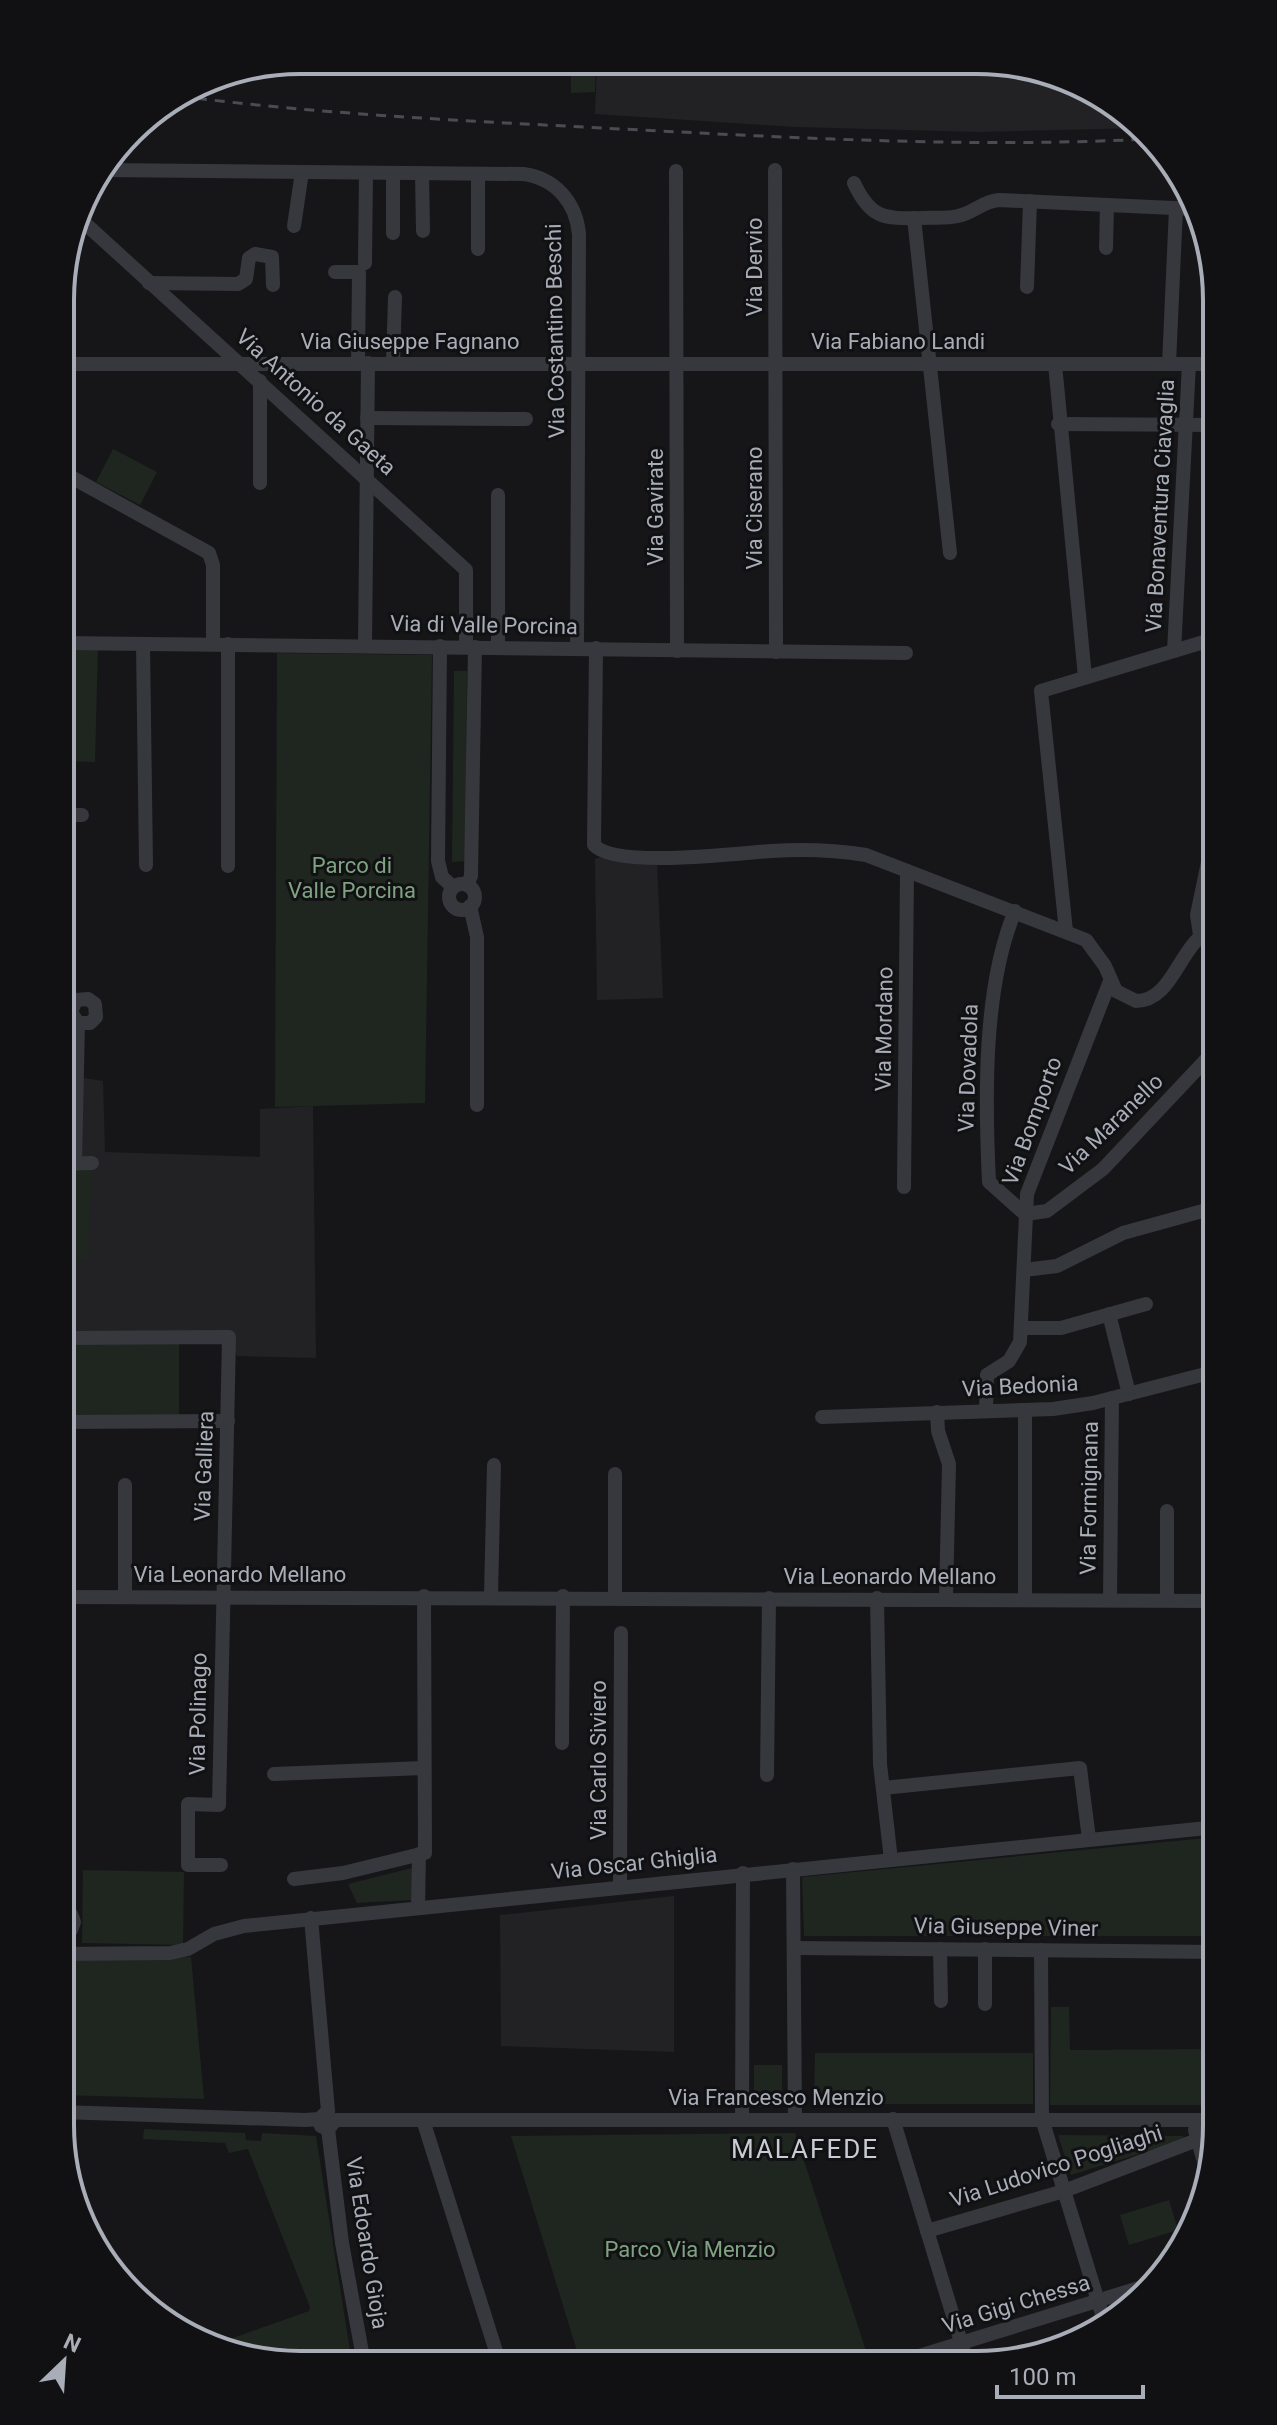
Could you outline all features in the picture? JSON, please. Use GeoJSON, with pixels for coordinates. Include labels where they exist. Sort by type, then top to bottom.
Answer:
{"type":"FeatureCollection","features":[{"type":"Feature","properties":{"kind":"street","name":"Via Costantino Beschi"},"geometry":{"type":"LineString","coordinates":[[115,170],[478,174],[540,178],[558,189],[572,207],[579,234],[577,648]]}},
{"type":"Feature","properties":{"kind":"street","name":"Via Dervio"},"geometry":{"type":"LineString","coordinates":[[775,170],[776,363]]}},
{"type":"Feature","properties":{"kind":"street","name":"Via Gavirate"},"geometry":{"type":"LineString","coordinates":[[676,171],[677,651]]}},
{"type":"Feature","properties":{"kind":"street"},"geometry":{"type":"LineString","coordinates":[[294,226],[302,172]]}},
{"type":"Feature","properties":{"kind":"street"},"geometry":{"type":"LineString","coordinates":[[365,263],[366,173]]}},
{"type":"Feature","properties":{"kind":"street"},"geometry":{"type":"LineString","coordinates":[[393,173],[393,233]]}},
{"type":"Feature","properties":{"kind":"street"},"geometry":{"type":"LineString","coordinates":[[422,173],[423,231]]}},
{"type":"Feature","properties":{"kind":"street"},"geometry":{"type":"LineString","coordinates":[[478,174],[478,249]]}},
{"type":"Feature","properties":{"kind":"street"},"geometry":{"type":"LineString","coordinates":[[854,183],[864,203],[877,213],[897,221],[959,216],[989,201],[1183,208]]}},
{"type":"Feature","properties":{"kind":"street"},"geometry":{"type":"LineString","coordinates":[[1027,287],[1030,201]]}},
{"type":"Feature","properties":{"kind":"street"},"geometry":{"type":"LineString","coordinates":[[1106,248],[1107,205]]}},
{"type":"Feature","properties":{"kind":"street"},"geometry":{"type":"LineString","coordinates":[[1169,364],[1176,208]]}},
{"type":"Feature","properties":{"kind":"street"},"geometry":{"type":"LineString","coordinates":[[914,218],[950,553]]}},
{"type":"Feature","properties":{"kind":"street","name":"Via Antonio da Gaeta"},"geometry":{"type":"LineString","coordinates":[[87,225],[466,570],[471,647],[471,876],[460,886]]}},
{"type":"Feature","properties":{"kind":"street"},"geometry":{"type":"LineString","coordinates":[[149,283],[238,284],[246,279],[249,258],[255,254],[272,257],[273,285]]}},
{"type":"Feature","properties":{"kind":"street"},"geometry":{"type":"LineString","coordinates":[[335,272],[359,272],[367,418],[365,646]]}},
{"type":"Feature","properties":{"kind":"street"},"geometry":{"type":"LineString","coordinates":[[393,363],[395,297]]}},
{"type":"Feature","properties":{"kind":"street","name":"Via Ciserano"},"geometry":{"type":"LineString","coordinates":[[776,363],[776,652]]}},
{"type":"Feature","properties":{"kind":"street","name":"Via Giuseppe Fagnano"},"geometry":{"type":"LineString","coordinates":[[74,364],[580,364]]}},
{"type":"Feature","properties":{"kind":"street","name":"Via Fabiano Landi"},"geometry":{"type":"LineString","coordinates":[[580,364],[1203,364]]}},
{"type":"Feature","properties":{"kind":"street"},"geometry":{"type":"LineString","coordinates":[[1055,364],[1058,424],[1085,677]]}},
{"type":"Feature","properties":{"kind":"street","name":"Via Bonaventura Ciavaglia"},"geometry":{"type":"LineString","coordinates":[[1174,651],[1189,364]]}},
{"type":"Feature","properties":{"kind":"street"},"geometry":{"type":"LineString","coordinates":[[260,381],[260,483]]}},
{"type":"Feature","properties":{"kind":"street"},"geometry":{"type":"LineString","coordinates":[[367,418],[526,419]]}},
{"type":"Feature","properties":{"kind":"street"},"geometry":{"type":"LineString","coordinates":[[1058,424],[1203,425]]}},
{"type":"Feature","properties":{"kind":"street"},"geometry":{"type":"LineString","coordinates":[[74,479],[209,553],[221,644],[228,866]]}},
{"type":"Feature","properties":{"kind":"street"},"geometry":{"type":"LineString","coordinates":[[498,495],[498,647]]}},
{"type":"Feature","properties":{"kind":"street"},"geometry":{"type":"LineString","coordinates":[[1066,931],[1041,691],[1203,642]]}},
{"type":"Feature","properties":{"kind":"street","name":"Via di Valle Porcina"},"geometry":{"type":"LineString","coordinates":[[74,643],[906,653]]}},
{"type":"Feature","properties":{"kind":"street"},"geometry":{"type":"LineString","coordinates":[[143,644],[146,865]]}},
{"type":"Feature","properties":{"kind":"street"},"geometry":{"type":"LineString","coordinates":[[440,646],[438,861],[442,877],[474,897],[470,906],[477,937],[477,1105]]}},
{"type":"Feature","properties":{"kind":"street"},"geometry":{"type":"LineString","coordinates":[[596,648],[594,845],[599,851],[636,857],[831,850],[866,855],[1066,931],[1093,945],[1116,991],[1136,1001],[1157,994],[1203,934]]}},
{"type":"Feature","properties":{"kind":"street"},"geometry":{"type":"LineString","coordinates":[[74,815],[82,815]]}},
{"type":"Feature","properties":{"kind":"street","name":"Via Mordano"},"geometry":{"type":"LineString","coordinates":[[904,1187],[907,871]]}},
{"type":"Feature","properties":{"kind":"street"},"geometry":{"type":"LineString","coordinates":[[460,886],[449,896],[453,905],[461,909],[470,906]]}},
{"type":"Feature","properties":{"kind":"street"},"geometry":{"type":"LineString","coordinates":[[1200,935],[1197,915],[1203,886]]}},
{"type":"Feature","properties":{"kind":"street","name":"Via Dovadola"},"geometry":{"type":"LineString","coordinates":[[1015,911],[1003,938],[994,979],[989,1182],[1025,1214]]}},
{"type":"Feature","properties":{"kind":"street","name":"Via Bomporto"},"geometry":{"type":"LineString","coordinates":[[986,1411],[987,1375],[1009,1361],[1020,1342],[1027,1194],[1110,981]]}},
{"type":"Feature","properties":{"kind":"street"},"geometry":{"type":"LineString","coordinates":[[74,1098],[78,1023]]}},
{"type":"Feature","properties":{"kind":"street","name":"Via Maranello"},"geometry":{"type":"LineString","coordinates":[[1025,1214],[1047,1211],[1103,1169],[1203,1063]]}},
{"type":"Feature","properties":{"kind":"street"},"geometry":{"type":"LineString","coordinates":[[74,1163],[92,1163]]}},
{"type":"Feature","properties":{"kind":"street"},"geometry":{"type":"LineString","coordinates":[[1024,1270],[1057,1266],[1123,1233],[1203,1211]]}},
{"type":"Feature","properties":{"kind":"street"},"geometry":{"type":"LineString","coordinates":[[1022,1328],[1061,1328],[1146,1304]]}},
{"type":"Feature","properties":{"kind":"street"},"geometry":{"type":"LineString","coordinates":[[1109,1314],[1129,1394]]}},
{"type":"Feature","properties":{"kind":"street","name":"Via Galliera"},"geometry":{"type":"LineString","coordinates":[[74,1338],[229,1337],[222,1596]]}},
{"type":"Feature","properties":{"kind":"street","name":"Via Bedonia"},"geometry":{"type":"LineString","coordinates":[[822,1417],[1053,1409],[1112,1398],[1203,1375]]}},
{"type":"Feature","properties":{"kind":"street","name":"Via Formignana"},"geometry":{"type":"LineString","coordinates":[[1110,1599],[1112,1398]]}},
{"type":"Feature","properties":{"kind":"street"},"geometry":{"type":"LineString","coordinates":[[1025,1410],[1025,1599]]}},
{"type":"Feature","properties":{"kind":"street"},"geometry":{"type":"LineString","coordinates":[[937,1412],[938,1431],[949,1464],[946,1598]]}},
{"type":"Feature","properties":{"kind":"street"},"geometry":{"type":"LineString","coordinates":[[74,1422],[228,1421]]}},
{"type":"Feature","properties":{"kind":"street"},"geometry":{"type":"LineString","coordinates":[[491,1596],[494,1465]]}},
{"type":"Feature","properties":{"kind":"street"},"geometry":{"type":"LineString","coordinates":[[615,1474],[615,1596]]}},
{"type":"Feature","properties":{"kind":"street"},"geometry":{"type":"LineString","coordinates":[[125,1485],[125,1597]]}},
{"type":"Feature","properties":{"kind":"street"},"geometry":{"type":"LineString","coordinates":[[1167,1511],[1167,1600]]}},
{"type":"Feature","properties":{"kind":"street","name":"Via Polinago"},"geometry":{"type":"LineString","coordinates":[[221,1865],[188,1865],[188,1804],[219,1805],[222,1596]]}},
{"type":"Feature","properties":{"kind":"street"},"geometry":{"type":"LineString","coordinates":[[294,1879],[343,1873],[425,1853],[424,1596]]}},
{"type":"Feature","properties":{"kind":"street"},"geometry":{"type":"LineString","coordinates":[[562,1743],[563,1596]]}},
{"type":"Feature","properties":{"kind":"street","name":"Via Leonardo Mellano"},"geometry":{"type":"LineString","coordinates":[[74,1597],[615,1596],[1203,1601]]}},
{"type":"Feature","properties":{"kind":"street"},"geometry":{"type":"LineString","coordinates":[[767,1775],[769,1598]]}},
{"type":"Feature","properties":{"kind":"street"},"geometry":{"type":"LineString","coordinates":[[877,1598],[880,1764],[891,1860]]}},
{"type":"Feature","properties":{"kind":"street","name":"Via Carlo Siviero"},"geometry":{"type":"LineString","coordinates":[[620,1887],[621,1633]]}},
{"type":"Feature","properties":{"kind":"street"},"geometry":{"type":"LineString","coordinates":[[274,1774],[423,1768]]}},
{"type":"Feature","properties":{"kind":"street"},"geometry":{"type":"LineString","coordinates":[[883,1788],[1080,1768],[1089,1839]]}},
{"type":"Feature","properties":{"kind":"street","name":"Via Oscar Ghiglia"},"geometry":{"type":"LineString","coordinates":[[74,1954],[170,1953],[188,1949],[214,1934],[244,1926],[1203,1828]]}},
{"type":"Feature","properties":{"kind":"street"},"geometry":{"type":"LineString","coordinates":[[418,1908],[419,1854]]}},
{"type":"Feature","properties":{"kind":"street"},"geometry":{"type":"LineString","coordinates":[[793,1869],[795,2119]]}},
{"type":"Feature","properties":{"kind":"street"},"geometry":{"type":"LineString","coordinates":[[742,2120],[743,1873]]}},
{"type":"Feature","properties":{"kind":"street","name":"Via Edoardo Gioja"},"geometry":{"type":"LineString","coordinates":[[311,1918],[342,2243],[362,2351]]}},
{"type":"Feature","properties":{"kind":"street","name":"Via Giuseppe Viner"},"geometry":{"type":"LineString","coordinates":[[795,1948],[1203,1952]]}},
{"type":"Feature","properties":{"kind":"street"},"geometry":{"type":"LineString","coordinates":[[940,1949],[941,2001]]}},
{"type":"Feature","properties":{"kind":"street"},"geometry":{"type":"LineString","coordinates":[[985,1949],[985,2004]]}},
{"type":"Feature","properties":{"kind":"street"},"geometry":{"type":"LineString","coordinates":[[1041,1950],[1042,2119],[1102,2314]]}},
{"type":"Feature","properties":{"kind":"street","name":"Via Francesco Menzio"},"geometry":{"type":"LineString","coordinates":[[74,2112],[328,2120],[1203,2120]]}},
{"type":"Feature","properties":{"kind":"street"},"geometry":{"type":"LineString","coordinates":[[893,2119],[964,2351]]}},
{"type":"Feature","properties":{"kind":"street"},"geometry":{"type":"LineString","coordinates":[[423,2120],[496,2351]]}},
{"type":"Feature","properties":{"kind":"street"},"geometry":{"type":"LineString","coordinates":[[1193,2120],[1201,2154]]}},
{"type":"Feature","properties":{"kind":"street","name":"Via Ludovico Pogliaghi"},"geometry":{"type":"LineString","coordinates":[[927,2231],[1064,2191],[1197,2140]]}},
{"type":"Feature","properties":{"kind":"street","name":"Via Gigi Chessa"},"geometry":{"type":"LineString","coordinates":[[936,2351],[1130,2291]]}},
{"type":"Feature","properties":{"kind":"shaded area"},"geometry":{"type":"Polygon","coordinates":[[[597,74],[977,74],[1021,78],[1050,86],[1077,97],[1124,128],[978,132],[797,127],[595,114],[597,74]]]}},
{"type":"Feature","properties":{"kind":"shaded area"},"geometry":{"type":"Polygon","coordinates":[[[604,856],[657,863],[663,998],[597,1000],[595,859],[604,856]]]}},
{"type":"Feature","properties":{"kind":"shaded area"},"geometry":{"type":"Polygon","coordinates":[[[74,1065],[77,1065],[77,1077],[103,1081],[105,1152],[260,1157],[260,1109],[313,1106],[316,1358],[237,1356],[229,1337],[74,1338],[74,1065]]]}},
{"type":"Feature","properties":{"kind":"shaded area"},"geometry":{"type":"Polygon","coordinates":[[[674,1896],[674,2052],[501,2046],[500,1915],[674,1896]]]}},
{"type":"Feature","properties":{"kind":"green space"},"geometry":{"type":"Polygon","coordinates":[[[596,74],[595,92],[571,93],[571,76],[596,74]]]}},
{"type":"Feature","properties":{"kind":"green space"},"geometry":{"type":"Polygon","coordinates":[[[113,449],[157,472],[140,505],[96,482],[113,449]]]}},
{"type":"Feature","properties":{"kind":"green space"},"geometry":{"type":"Polygon","coordinates":[[[74,643],[98,644],[95,762],[74,761],[74,643]]]}},
{"type":"Feature","properties":{"kind":"green space","name":"Parco di Valle Porcina"},"geometry":{"type":"Polygon","coordinates":[[[277,653],[432,655],[425,1103],[275,1107],[277,653]]]}},
{"type":"Feature","properties":{"kind":"green space"},"geometry":{"type":"Polygon","coordinates":[[[454,671],[467,671],[466,861],[452,862],[454,671]]]}},
{"type":"Feature","properties":{"kind":"green space"},"geometry":{"type":"Polygon","coordinates":[[[92,1163],[88,1260],[74,1259],[74,1164],[92,1163]]]}},
{"type":"Feature","properties":{"kind":"green space"},"geometry":{"type":"Polygon","coordinates":[[[74,1338],[179,1338],[179,1421],[74,1422],[74,1338]]]}},
{"type":"Feature","properties":{"kind":"green space"},"geometry":{"type":"Polygon","coordinates":[[[1203,1838],[1203,1936],[804,1936],[802,1877],[1203,1838]]]}},
{"type":"Feature","properties":{"kind":"green space"},"geometry":{"type":"Polygon","coordinates":[[[412,1868],[413,1900],[357,1903],[348,1884],[412,1868]]]}},
{"type":"Feature","properties":{"kind":"green space"},"geometry":{"type":"Polygon","coordinates":[[[83,1870],[184,1872],[183,1945],[82,1943],[83,1870]]]}},
{"type":"Feature","properties":{"kind":"green space"},"geometry":{"type":"Polygon","coordinates":[[[191,1957],[204,2099],[74,2095],[74,1961],[191,1957]]]}},
{"type":"Feature","properties":{"kind":"green space"},"geometry":{"type":"Polygon","coordinates":[[[1051,2007],[1069,2007],[1070,2050],[1203,2049],[1203,2105],[1050,2105],[1051,2007]]]}},
{"type":"Feature","properties":{"kind":"green space"},"geometry":{"type":"Polygon","coordinates":[[[815,2053],[1033,2053],[1033,2104],[814,2104],[815,2053]]]}},
{"type":"Feature","properties":{"kind":"green space"},"geometry":{"type":"Polygon","coordinates":[[[754,2065],[782,2065],[782,2107],[754,2107],[754,2065]]]}},
{"type":"Feature","properties":{"kind":"green space"},"geometry":{"type":"Polygon","coordinates":[[[144,2129],[245,2133],[246,2140],[261,2141],[262,2133],[316,2136],[350,2351],[270,2349],[229,2339],[309,2311],[310,2307],[248,2149],[229,2153],[225,2143],[143,2139],[144,2129]]]}},
{"type":"Feature","properties":{"kind":"green space","name":"Parco Via Menzio"},"geometry":{"type":"Polygon","coordinates":[[[795,2133],[866,2351],[577,2351],[511,2136],[795,2133]]]}},
{"type":"Feature","properties":{"kind":"green space"},"geometry":{"type":"Polygon","coordinates":[[[1058,2135],[1183,2136],[1184,2140],[1071,2175],[1058,2135]]]}},
{"type":"Feature","properties":{"kind":"green space"},"geometry":{"type":"Polygon","coordinates":[[[1169,2200],[1178,2229],[1129,2245],[1120,2215],[1169,2200]]]}},
{"type":"Feature","properties":{"kind":"railway"},"geometry":{"type":"LineString","coordinates":[[199,98],[400,117],[753,136],[951,142],[1136,140]]}},
{"type":"Feature","properties":{"kind":"district","name":"MALAFEDE"},"geometry":{"type":"Point","coordinates":[805,2149]}}]}
